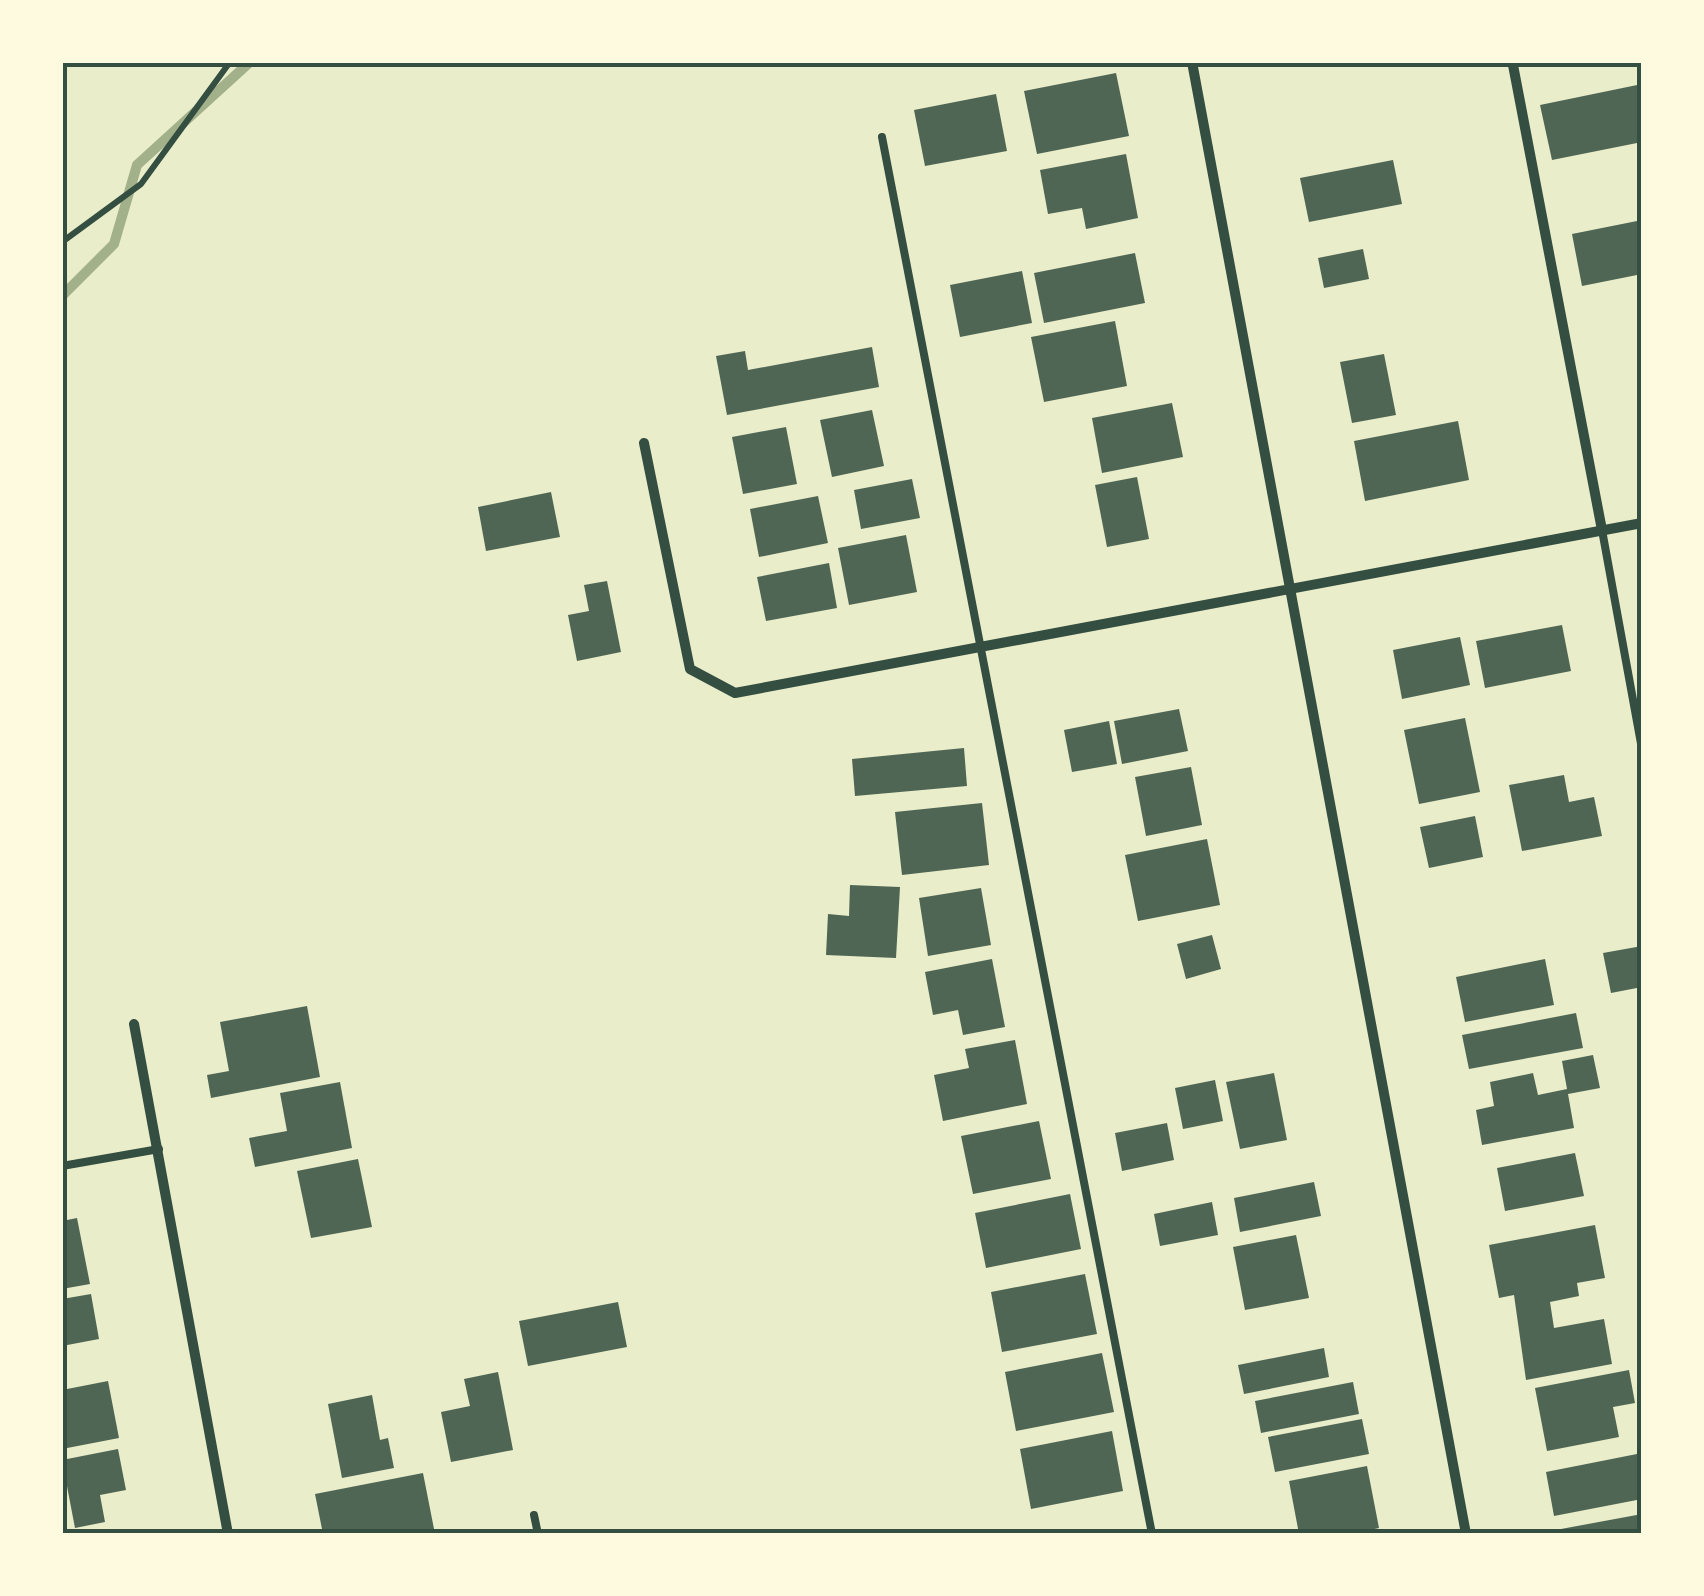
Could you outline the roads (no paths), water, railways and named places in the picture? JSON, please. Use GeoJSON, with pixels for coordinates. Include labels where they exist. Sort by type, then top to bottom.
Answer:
{"type":"FeatureCollection","features":[{"type":"Feature","properties":{"kind":"street"},"geometry":{"type":"LineString","coordinates":[[1192,62],[1466,1534]]}},
{"type":"Feature","properties":{"kind":"street"},"geometry":{"type":"LineString","coordinates":[[1513,65],[1602,530]]}},
{"type":"Feature","properties":{"kind":"street"},"geometry":{"type":"LineString","coordinates":[[644,443],[690,669],[735,693],[1642,523]]}},
{"type":"Feature","properties":{"kind":"street"},"geometry":{"type":"LineString","coordinates":[[134,1024],[228,1534]]}},
{"type":"Feature","properties":{"kind":"lane"},"geometry":{"type":"LineString","coordinates":[[882,137],[1152,1534]]}},
{"type":"Feature","properties":{"kind":"lane"},"geometry":{"type":"LineString","coordinates":[[1602,530],[1642,749]]}},
{"type":"Feature","properties":{"kind":"lane"},"geometry":{"type":"LineString","coordinates":[[62,1166],[158,1149]]}},
{"type":"Feature","properties":{"kind":"lane"},"geometry":{"type":"LineString","coordinates":[[534,1515],[538,1534]]}},
{"type":"Feature","properties":{"kind":"waterway"},"geometry":{"type":"LineString","coordinates":[[62,296],[114,244],[137,165],[250,62]]}}]}
